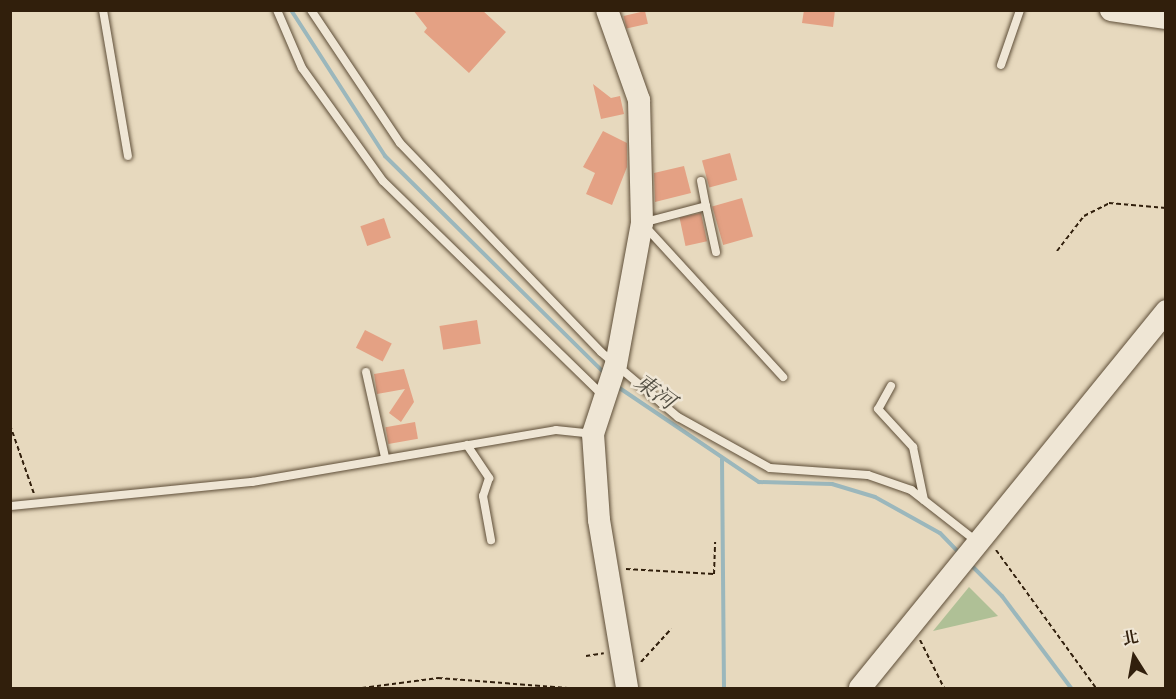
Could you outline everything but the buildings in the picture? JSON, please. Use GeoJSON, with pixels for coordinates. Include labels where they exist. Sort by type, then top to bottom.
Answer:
{"type":"FeatureCollection","features":[{"type":"Feature","properties":{"kind":"street"},"geometry":{"type":"LineString","coordinates":[[607,10],[639,100],[642,223],[616,364],[603,396],[593,434],[607,568],[625,678]]}},
{"type":"Feature","properties":{"kind":"street"},"geometry":{"type":"LineString","coordinates":[[1112,10],[1166,18]]}},
{"type":"Feature","properties":{"kind":"street"},"geometry":{"type":"LineString","coordinates":[[860,688],[963,562],[980,537],[1166,311]]}},
{"type":"Feature","properties":{"kind":"lane"},"geometry":{"type":"LineString","coordinates":[[103,10],[128,156]]}},
{"type":"Feature","properties":{"kind":"lane"},"geometry":{"type":"LineString","coordinates":[[277,10],[302,68],[383,181],[603,396]]}},
{"type":"Feature","properties":{"kind":"lane"},"geometry":{"type":"LineString","coordinates":[[311,10],[400,143],[616,364],[678,417],[770,468],[868,475],[910,490],[980,537]]}},
{"type":"Feature","properties":{"kind":"lane"},"geometry":{"type":"LineString","coordinates":[[1001,65],[1020,10]]}},
{"type":"Feature","properties":{"kind":"lane"},"geometry":{"type":"LineString","coordinates":[[701,181],[716,252]]}},
{"type":"Feature","properties":{"kind":"lane"},"geometry":{"type":"LineString","coordinates":[[706,206],[642,223],[783,377]]}},
{"type":"Feature","properties":{"kind":"lane"},"geometry":{"type":"LineString","coordinates":[[366,372],[385,457]]}},
{"type":"Feature","properties":{"kind":"lane"},"geometry":{"type":"LineString","coordinates":[[891,386],[878,409],[913,447],[925,502]]}},
{"type":"Feature","properties":{"kind":"lane"},"geometry":{"type":"LineString","coordinates":[[10,506],[252,482],[385,457],[556,430],[593,434]]}},
{"type":"Feature","properties":{"kind":"lane"},"geometry":{"type":"LineString","coordinates":[[466,445],[489,478],[483,496],[491,540]]}},
{"type":"Feature","properties":{"kind":"path"},"geometry":{"type":"LineString","coordinates":[[1057,252],[1084,216],[1109,202],[1166,208]]}},
{"type":"Feature","properties":{"kind":"path"},"geometry":{"type":"LineString","coordinates":[[10,425],[37,503]]}},
{"type":"Feature","properties":{"kind":"path"},"geometry":{"type":"LineString","coordinates":[[980,537],[1096,688]]}},
{"type":"Feature","properties":{"kind":"path"},"geometry":{"type":"LineString","coordinates":[[607,568],[714,573],[715,542]]}},
{"type":"Feature","properties":{"kind":"path"},"geometry":{"type":"LineString","coordinates":[[912,625],[944,688]]}},
{"type":"Feature","properties":{"kind":"path"},"geometry":{"type":"LineString","coordinates":[[625,678],[643,662],[671,629]]}},
{"type":"Feature","properties":{"kind":"path"},"geometry":{"type":"LineString","coordinates":[[362,688],[438,678],[568,688]]}},
{"type":"Feature","properties":{"kind":"green space"},"geometry":{"type":"Polygon","coordinates":[[[969,587],[998,616],[933,631],[969,587]]]}},
{"type":"Feature","properties":{"kind":"waterway","name":"東河"},"geometry":{"type":"LineString","coordinates":[[291,10],[385,156],[604,373]]}},
{"type":"Feature","properties":{"kind":"waterway","name":"東河"},"geometry":{"type":"LineString","coordinates":[[618,387],[759,482],[832,484],[875,497],[940,533],[960,554]]}},
{"type":"Feature","properties":{"kind":"waterway"},"geometry":{"type":"LineString","coordinates":[[722,459],[724,688]]}},
{"type":"Feature","properties":{"kind":"waterway","name":"東河"},"geometry":{"type":"LineString","coordinates":[[970,564],[1002,596],[1071,688]]}}]}
